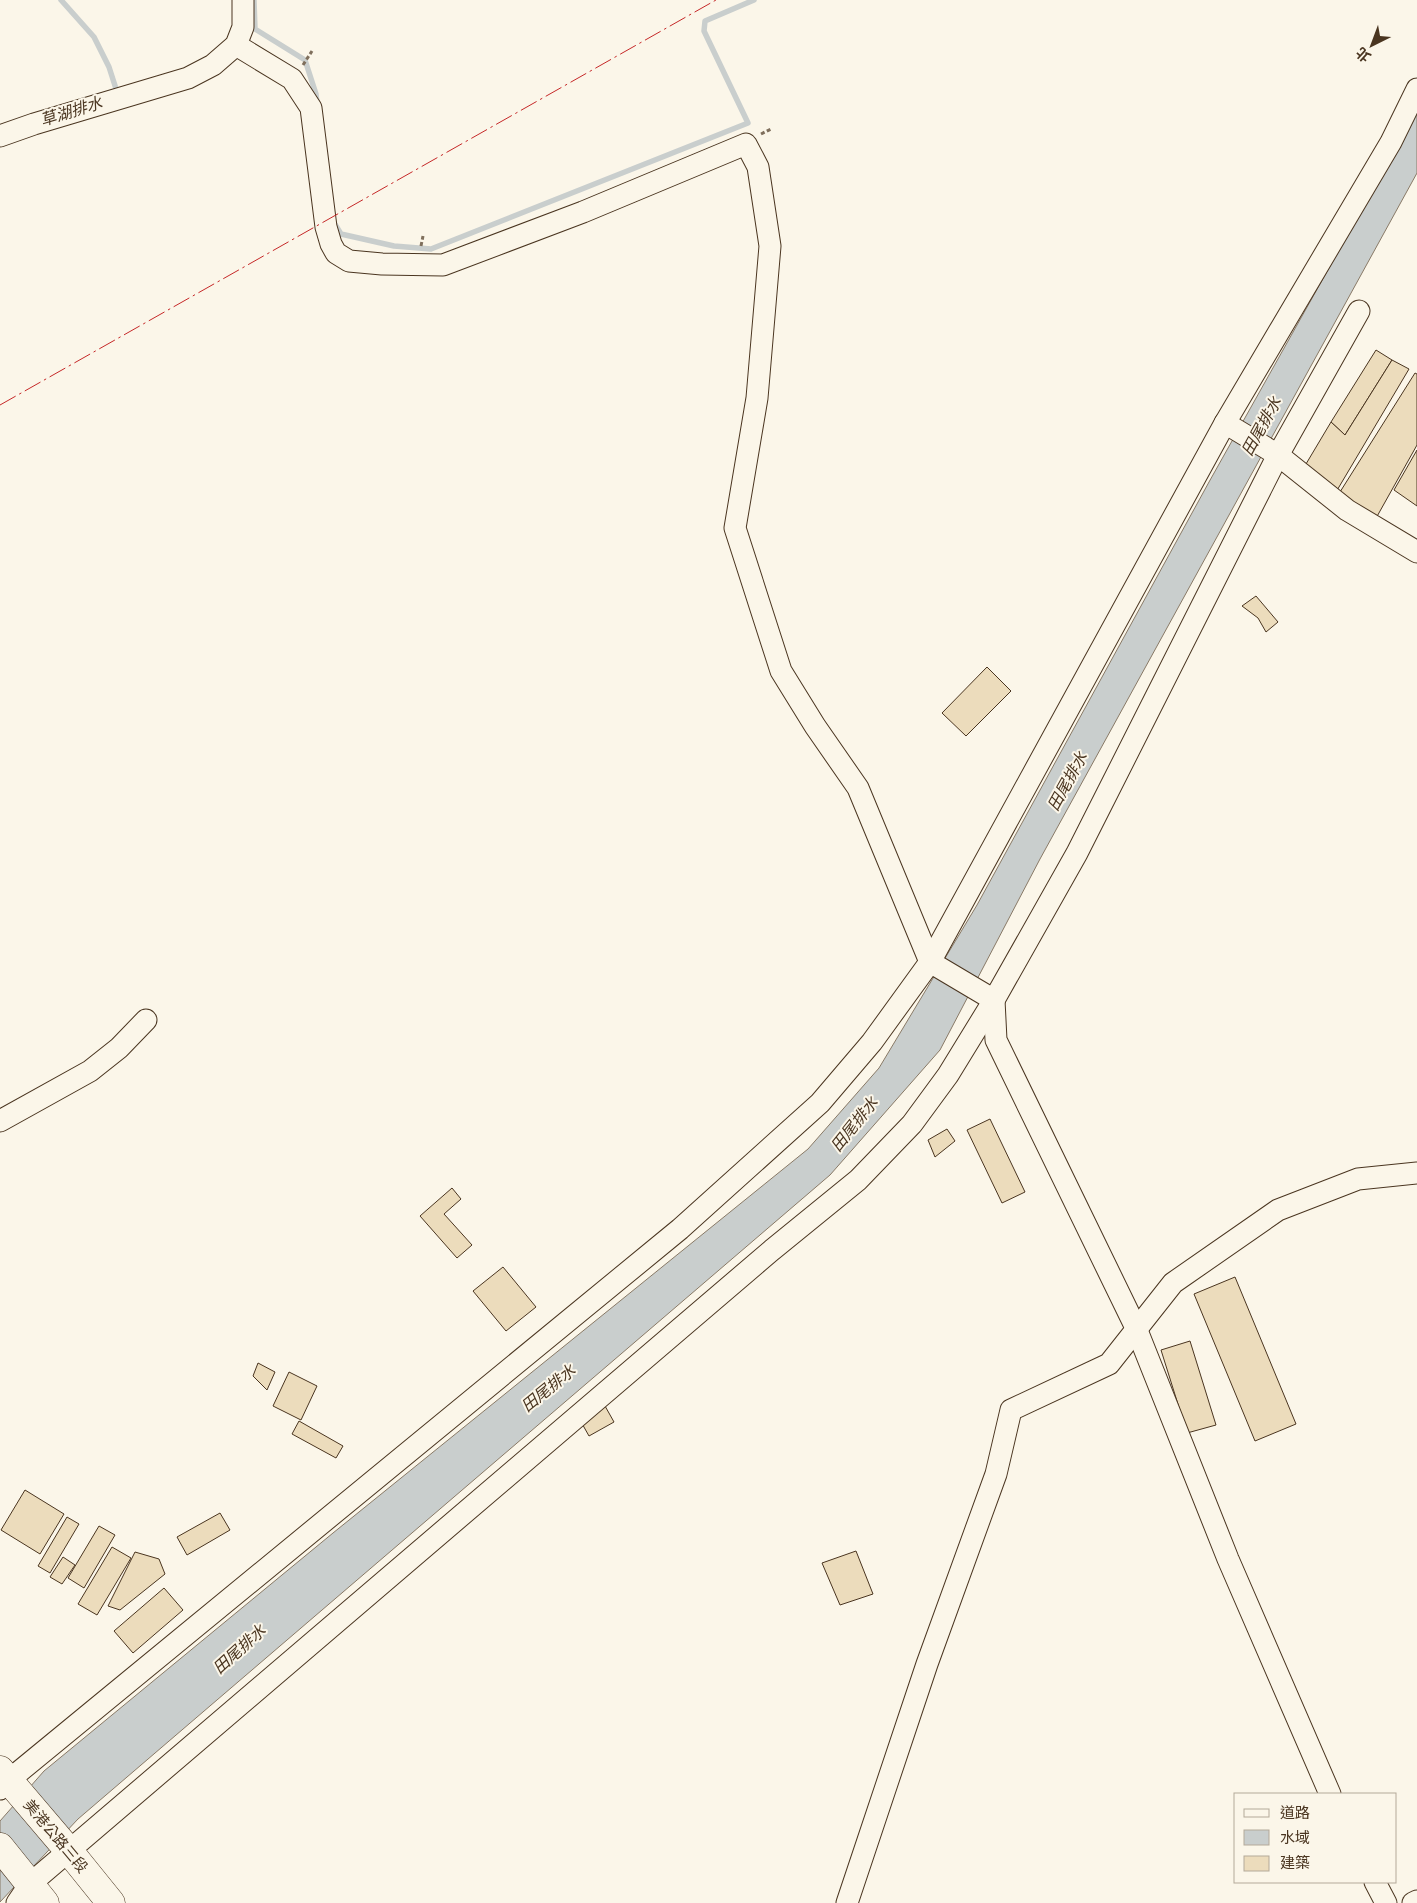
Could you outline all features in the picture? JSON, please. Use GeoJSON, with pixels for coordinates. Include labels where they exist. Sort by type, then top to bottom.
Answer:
{"type":"FeatureCollection","features":[{"type":"Feature","properties":{"kind":"main road","name":"美港公路三段"},"geometry":{"type":"LineString","coordinates":[[3,1780],[69,1851],[110,1903]]}},
{"type":"Feature","properties":{"kind":"main road"},"geometry":{"type":"LineString","coordinates":[[0,1847],[31,1897]]}},
{"type":"Feature","properties":{"kind":"street"},"geometry":{"type":"LineString","coordinates":[[0,136],[188,78],[213,64],[236,46],[243,27],[243,0]]}},
{"type":"Feature","properties":{"kind":"street"},"geometry":{"type":"LineString","coordinates":[[236,46],[292,79],[311,108],[326,227],[336,253],[349,261],[382,264],[442,264],[583,212],[746,144],[758,167],[770,246],[757,398],[736,528],[781,671],[815,726],[858,788],[930,962],[994,1000]]}},
{"type":"Feature","properties":{"kind":"street"},"geometry":{"type":"LineString","coordinates":[[3,1780],[680,1229],[820,1103],[872,1042],[930,962],[1226,423],[1391,142],[1417,89]]}},
{"type":"Feature","properties":{"kind":"street"},"geometry":{"type":"LineString","coordinates":[[31,1897],[69,1851],[772,1250],[858,1180],[912,1124],[948,1075],[994,1000],[1078,853],[1278,455],[1359,311]]}},
{"type":"Feature","properties":{"kind":"street"},"geometry":{"type":"LineString","coordinates":[[1226,423],[1278,455],[1348,510],[1417,552]]}},
{"type":"Feature","properties":{"kind":"street"},"geometry":{"type":"LineString","coordinates":[[994,1000],[996,1040],[1136,1328],[1228,1558],[1330,1793]]}},
{"type":"Feature","properties":{"kind":"street"},"geometry":{"type":"LineString","coordinates":[[0,1121],[90,1071],[119,1048],[146,1020]]}},
{"type":"Feature","properties":{"kind":"street"},"geometry":{"type":"LineString","coordinates":[[847,1903],[927,1664],[996,1474],[1012,1410],[1109,1364],[1173,1283],[1278,1210],[1358,1179],[1417,1173]]}},
{"type":"Feature","properties":{"kind":"street"},"geometry":{"type":"LineString","coordinates":[[1376,1883],[1386,1903]]}},
{"type":"Feature","properties":{"kind":"street"},"geometry":{"type":"LineString","coordinates":[[1413,1903],[1417,1902]]}},
{"type":"Feature","properties":{"kind":"water","name":"田尾排水"},"geometry":{"type":"Polygon","coordinates":[[[1417,111],[1417,173],[1040,859],[940,1050],[830,1175],[78,1819],[0,1902],[0,1821],[44,1771],[333,1533],[808,1149],[879,1068],[977,905],[1209,482],[1417,111]]]}},
{"type":"Feature","properties":{"kind":"building"},"geometry":{"type":"Polygon","coordinates":[[[1376,350],[1392,360],[1345,435],[1331,422],[1376,350]]]}},
{"type":"Feature","properties":{"kind":"building"},"geometry":{"type":"Polygon","coordinates":[[[1392,360],[1409,369],[1336,492],[1303,469],[1331,422],[1345,435],[1392,360]]]}},
{"type":"Feature","properties":{"kind":"building"},"geometry":{"type":"Polygon","coordinates":[[[1415,373],[1417,374],[1417,445],[1375,520],[1340,492],[1415,373]]]}},
{"type":"Feature","properties":{"kind":"building"},"geometry":{"type":"Polygon","coordinates":[[[1417,450],[1417,506],[1394,490],[1417,450]]]}},
{"type":"Feature","properties":{"kind":"building"},"geometry":{"type":"Polygon","coordinates":[[[1256,596],[1278,622],[1266,632],[1258,618],[1242,606],[1256,596]]]}},
{"type":"Feature","properties":{"kind":"building"},"geometry":{"type":"Polygon","coordinates":[[[987,667],[1011,691],[966,736],[942,713],[987,667]]]}},
{"type":"Feature","properties":{"kind":"building"},"geometry":{"type":"Polygon","coordinates":[[[990,1119],[1025,1192],[1002,1203],[967,1130],[990,1119]]]}},
{"type":"Feature","properties":{"kind":"building"},"geometry":{"type":"Polygon","coordinates":[[[947,1129],[955,1141],[935,1157],[928,1140],[947,1129]]]}},
{"type":"Feature","properties":{"kind":"building"},"geometry":{"type":"Polygon","coordinates":[[[452,1188],[461,1199],[444,1214],[472,1245],[457,1258],[420,1216],[452,1188]]]}},
{"type":"Feature","properties":{"kind":"building"},"geometry":{"type":"Polygon","coordinates":[[[503,1267],[536,1307],[506,1331],[473,1291],[503,1267]]]}},
{"type":"Feature","properties":{"kind":"building"},"geometry":{"type":"Polygon","coordinates":[[[1235,1277],[1296,1424],[1255,1441],[1194,1294],[1235,1277]]]}},
{"type":"Feature","properties":{"kind":"building"},"geometry":{"type":"Polygon","coordinates":[[[1190,1341],[1216,1425],[1187,1433],[1161,1350],[1190,1341]]]}},
{"type":"Feature","properties":{"kind":"building"},"geometry":{"type":"Polygon","coordinates":[[[258,1363],[275,1372],[267,1390],[253,1376],[258,1363]]]}},
{"type":"Feature","properties":{"kind":"building"},"geometry":{"type":"Polygon","coordinates":[[[289,1372],[317,1386],[301,1420],[273,1406],[289,1372]]]}},
{"type":"Feature","properties":{"kind":"building"},"geometry":{"type":"Polygon","coordinates":[[[605,1406],[614,1422],[589,1436],[580,1420],[605,1406]]]}},
{"type":"Feature","properties":{"kind":"building"},"geometry":{"type":"Polygon","coordinates":[[[299,1421],[343,1446],[336,1458],[292,1434],[299,1421]]]}},
{"type":"Feature","properties":{"kind":"building"},"geometry":{"type":"Polygon","coordinates":[[[25,1490],[64,1514],[40,1554],[1,1530],[25,1490]]]}},
{"type":"Feature","properties":{"kind":"building"},"geometry":{"type":"Polygon","coordinates":[[[220,1513],[230,1530],[187,1555],[177,1537],[220,1513]]]}},
{"type":"Feature","properties":{"kind":"building"},"geometry":{"type":"Polygon","coordinates":[[[67,1517],[79,1524],[50,1573],[38,1566],[67,1517]]]}},
{"type":"Feature","properties":{"kind":"building"},"geometry":{"type":"Polygon","coordinates":[[[99,1526],[115,1535],[84,1588],[68,1578],[99,1526]]]}},
{"type":"Feature","properties":{"kind":"building"},"geometry":{"type":"Polygon","coordinates":[[[112,1547],[131,1558],[97,1615],[78,1604],[112,1547]]]}},
{"type":"Feature","properties":{"kind":"building"},"geometry":{"type":"Polygon","coordinates":[[[856,1551],[873,1594],[840,1605],[822,1563],[856,1551]]]}},
{"type":"Feature","properties":{"kind":"building"},"geometry":{"type":"Polygon","coordinates":[[[135,1552],[159,1559],[165,1574],[120,1610],[108,1606],[135,1552]]]}},
{"type":"Feature","properties":{"kind":"building"},"geometry":{"type":"Polygon","coordinates":[[[63,1557],[75,1565],[62,1584],[50,1577],[63,1557]]]}},
{"type":"Feature","properties":{"kind":"building"},"geometry":{"type":"Polygon","coordinates":[[[164,1588],[183,1610],[133,1653],[114,1631],[164,1588]]]}},
{"type":"Feature","properties":{"kind":"waterway","name":"草湖排水"},"geometry":{"type":"LineString","coordinates":[[61,0],[94,37],[109,67],[118,95]]}},
{"type":"Feature","properties":{"kind":"waterway"},"geometry":{"type":"LineString","coordinates":[[254,0],[255,29],[305,60],[317,103]]}},
{"type":"Feature","properties":{"kind":"waterway"},"geometry":{"type":"LineString","coordinates":[[333,221],[341,234],[394,246],[431,249],[748,123],[704,31],[705,21],[754,0]]}},
{"type":"Feature","properties":{"kind":"power"},"geometry":{"type":"LineString","coordinates":[[0,405],[716,0]]}}]}
